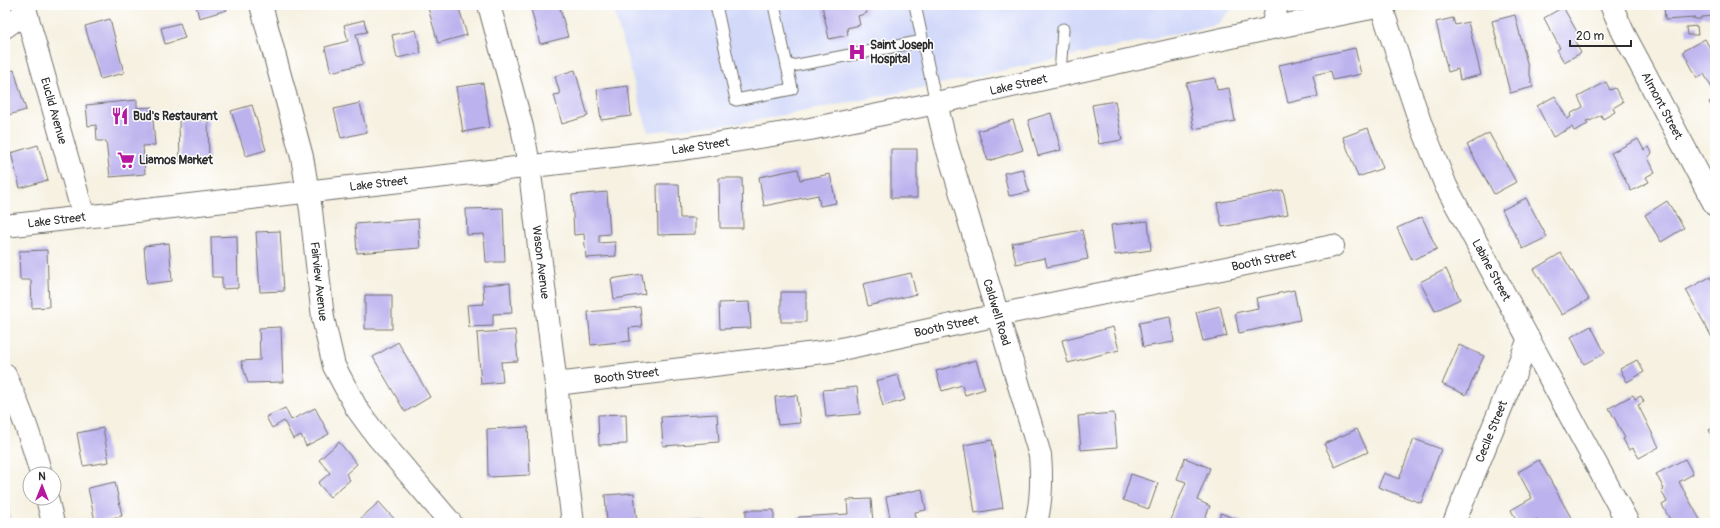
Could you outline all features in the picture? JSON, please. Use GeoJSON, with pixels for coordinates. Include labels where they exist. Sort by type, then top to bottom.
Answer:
{"type":"FeatureCollection","features":[{"type":"Feature","properties":{"kind":"street","name":"Fairview Avenue"},"geometry":{"type":"LineString","coordinates":[[261,5],[295,128],[309,192],[323,318],[334,366],[366,422],[451,523]]}},
{"type":"Feature","properties":{"kind":"street","name":"Wason Avenue"},"geometry":{"type":"LineString","coordinates":[[489,5],[522,127],[529,166],[573,523]]}},
{"type":"Feature","properties":{"kind":"street"},"geometry":{"type":"LineString","coordinates":[[1272,28],[1277,5]]}},
{"type":"Feature","properties":{"kind":"street","name":"Almont Street"},"geometry":{"type":"LineString","coordinates":[[1611,5],[1624,34],[1715,205]]}},
{"type":"Feature","properties":{"kind":"street","name":"Lake Street"},"geometry":{"type":"LineString","coordinates":[[5,226],[683,149],[748,140],[936,103],[1272,28],[1383,6]]}},
{"type":"Feature","properties":{"kind":"street","name":"Labine Street"},"geometry":{"type":"LineString","coordinates":[[1383,6],[1420,122],[1446,186],[1628,523]]}},
{"type":"Feature","properties":{"kind":"street"},"geometry":{"type":"LineString","coordinates":[[5,27],[25,9]]}},
{"type":"Feature","properties":{"kind":"street","name":"Euclid Avenue"},"geometry":{"type":"LineString","coordinates":[[25,9],[84,217]]}},
{"type":"Feature","properties":{"kind":"street","name":"Caldwell Road"},"geometry":{"type":"LineString","coordinates":[[936,103],[946,144],[1040,455],[1042,485],[1040,507],[1036,523]]}},
{"type":"Feature","properties":{"kind":"street","name":"Booth Street"},"geometry":{"type":"LineString","coordinates":[[556,384],[832,351],[1333,246]]}},
{"type":"Feature","properties":{"kind":"street","name":"Cecile Street"},"geometry":{"type":"LineString","coordinates":[[1454,523],[1529,339]]}},
{"type":"Feature","properties":{"kind":"street"},"geometry":{"type":"LineString","coordinates":[[5,375],[33,442],[39,466]]}},
{"type":"Feature","properties":{"kind":"street"},"geometry":{"type":"LineString","coordinates":[[49,506],[53,523]]}},
{"type":"Feature","properties":{"kind":"lane"},"geometry":{"type":"LineString","coordinates":[[716,5],[736,100],[792,90],[774,5]]}},
{"type":"Feature","properties":{"kind":"lane"},"geometry":{"type":"LineString","coordinates":[[915,5],[936,103]]}},
{"type":"Feature","properties":{"kind":"lane"},"geometry":{"type":"LineString","coordinates":[[1060,75],[1063,29]]}},
{"type":"Feature","properties":{"kind":"lane"},"geometry":{"type":"LineString","coordinates":[[787,67],[923,40]]}},
{"type":"Feature","properties":{"kind":"shaded area","name":"Saint Joseph Hospital"},"geometry":{"type":"Polygon","coordinates":[[[612,5],[1236,5],[1216,25],[893,94],[742,123],[648,132],[612,5]]]}},
{"type":"Feature","properties":{"kind":"building"},"geometry":{"type":"Polygon","coordinates":[[[196,5],[225,5],[227,10],[199,18],[196,5]]]}},
{"type":"Feature","properties":{"kind":"building"},"geometry":{"type":"Polygon","coordinates":[[[438,5],[458,5],[467,35],[438,43],[428,8],[438,5]]]}},
{"type":"Feature","properties":{"kind":"building"},"geometry":{"type":"Polygon","coordinates":[[[530,5],[559,5],[568,37],[540,44],[530,5]]]}},
{"type":"Feature","properties":{"kind":"building"},"geometry":{"type":"Polygon","coordinates":[[[822,5],[865,5],[867,13],[858,16],[860,25],[847,28],[848,35],[829,39],[822,5]]]}},
{"type":"Feature","properties":{"kind":"building"},"geometry":{"type":"Polygon","coordinates":[[[1664,5],[1714,5],[1715,16],[1701,17],[1701,19],[1665,20],[1664,5]]]}},
{"type":"Feature","properties":{"kind":"building"},"geometry":{"type":"Polygon","coordinates":[[[1563,7],[1580,37],[1574,40],[1581,53],[1564,62],[1557,50],[1560,48],[1544,18],[1563,7]]]}},
{"type":"Feature","properties":{"kind":"building"},"geometry":{"type":"Polygon","coordinates":[[[1515,15],[1533,87],[1510,93],[1492,21],[1515,15]]]}},
{"type":"Feature","properties":{"kind":"building"},"geometry":{"type":"Polygon","coordinates":[[[1453,18],[1455,25],[1468,22],[1481,75],[1460,80],[1458,69],[1448,72],[1436,22],[1453,18]]]}},
{"type":"Feature","properties":{"kind":"building"},"geometry":{"type":"Polygon","coordinates":[[[110,19],[124,73],[100,79],[85,26],[110,19]]]}},
{"type":"Feature","properties":{"kind":"building"},"geometry":{"type":"Polygon","coordinates":[[[364,20],[367,32],[356,34],[363,64],[331,72],[325,47],[348,41],[344,25],[364,20]]]}},
{"type":"Feature","properties":{"kind":"building"},"geometry":{"type":"Polygon","coordinates":[[[1715,20],[1715,27],[1713,28],[1711,23],[1715,20]]]}},
{"type":"Feature","properties":{"kind":"building"},"geometry":{"type":"Polygon","coordinates":[[[180,23],[185,38],[165,44],[161,28],[180,23]]]}},
{"type":"Feature","properties":{"kind":"building"},"geometry":{"type":"Polygon","coordinates":[[[1697,26],[1698,35],[1687,35],[1686,27],[1697,26]]]}},
{"type":"Feature","properties":{"kind":"building"},"geometry":{"type":"Polygon","coordinates":[[[416,30],[421,53],[397,58],[392,35],[416,30]]]}},
{"type":"Feature","properties":{"kind":"building"},"geometry":{"type":"Polygon","coordinates":[[[1705,39],[1715,57],[1715,86],[1712,88],[1704,74],[1697,78],[1683,51],[1705,39]]]}},
{"type":"Feature","properties":{"kind":"building"},"geometry":{"type":"Polygon","coordinates":[[[1355,48],[1361,74],[1333,80],[1331,71],[1313,75],[1318,96],[1288,103],[1279,65],[1355,48]]]}},
{"type":"Feature","properties":{"kind":"building"},"geometry":{"type":"Polygon","coordinates":[[[14,70],[26,110],[5,116],[5,72],[14,70]]]}},
{"type":"Feature","properties":{"kind":"building"},"geometry":{"type":"Polygon","coordinates":[[[575,70],[588,116],[562,124],[554,95],[560,94],[555,76],[575,70]]]}},
{"type":"Feature","properties":{"kind":"building"},"geometry":{"type":"Polygon","coordinates":[[[1215,78],[1217,90],[1229,88],[1235,121],[1194,129],[1186,83],[1215,78]]]}},
{"type":"Feature","properties":{"kind":"building"},"geometry":{"type":"Polygon","coordinates":[[[1606,82],[1610,90],[1615,88],[1623,102],[1613,108],[1615,112],[1603,119],[1601,115],[1590,121],[1586,121],[1588,124],[1574,131],[1572,127],[1553,137],[1537,106],[1555,96],[1567,119],[1571,117],[1570,114],[1583,107],[1578,97],[1606,82]]]}},
{"type":"Feature","properties":{"kind":"building"},"geometry":{"type":"Polygon","coordinates":[[[483,83],[490,127],[463,132],[456,87],[483,83]]]}},
{"type":"Feature","properties":{"kind":"building"},"geometry":{"type":"Polygon","coordinates":[[[628,86],[631,116],[601,120],[597,90],[628,86]]]}},
{"type":"Feature","properties":{"kind":"building"},"geometry":{"type":"Polygon","coordinates":[[[1715,98],[1715,113],[1709,102],[1715,98]]]}},
{"type":"Feature","properties":{"kind":"building","name":"Bud's Restaurant"},"geometry":{"type":"Polygon","coordinates":[[[137,100],[137,108],[152,107],[155,145],[143,146],[145,174],[110,177],[106,141],[97,141],[96,125],[88,126],[86,105],[137,100]]]}},
{"type":"Feature","properties":{"kind":"building"},"geometry":{"type":"Polygon","coordinates":[[[1115,101],[1122,140],[1099,144],[1092,105],[1115,101]]]}},
{"type":"Feature","properties":{"kind":"building"},"geometry":{"type":"Polygon","coordinates":[[[360,103],[367,132],[341,138],[334,109],[360,103]]]}},
{"type":"Feature","properties":{"kind":"building"},"geometry":{"type":"Polygon","coordinates":[[[252,105],[266,150],[246,156],[231,111],[252,105]]]}},
{"type":"Feature","properties":{"kind":"building"},"geometry":{"type":"Polygon","coordinates":[[[1051,113],[1061,150],[1038,156],[1028,120],[1051,113]]]}},
{"type":"Feature","properties":{"kind":"building"},"geometry":{"type":"Polygon","coordinates":[[[179,120],[208,120],[209,161],[180,162],[179,120]]]}},
{"type":"Feature","properties":{"kind":"building"},"geometry":{"type":"Polygon","coordinates":[[[1013,120],[1023,150],[988,161],[978,131],[1013,120]]]}},
{"type":"Feature","properties":{"kind":"building"},"geometry":{"type":"Polygon","coordinates":[[[1368,128],[1383,168],[1358,177],[1343,137],[1368,128]]]}},
{"type":"Feature","properties":{"kind":"building"},"geometry":{"type":"Polygon","coordinates":[[[1489,133],[1516,182],[1494,194],[1467,145],[1489,133]]]}},
{"type":"Feature","properties":{"kind":"building"},"geometry":{"type":"Polygon","coordinates":[[[1638,139],[1644,150],[1649,147],[1652,153],[1648,158],[1655,172],[1646,177],[1649,182],[1631,191],[1611,153],[1638,139]]]}},
{"type":"Feature","properties":{"kind":"building"},"geometry":{"type":"Polygon","coordinates":[[[38,145],[48,180],[20,188],[11,153],[38,145]]]}},
{"type":"Feature","properties":{"kind":"building"},"geometry":{"type":"Polygon","coordinates":[[[891,149],[917,149],[917,198],[891,198],[891,149]]]}},
{"type":"Feature","properties":{"kind":"building"},"geometry":{"type":"Polygon","coordinates":[[[798,169],[800,180],[830,174],[836,203],[820,206],[818,195],[764,206],[759,177],[798,169]]]}},
{"type":"Feature","properties":{"kind":"building"},"geometry":{"type":"Polygon","coordinates":[[[1023,169],[1029,192],[1009,196],[1004,173],[1023,169]]]}},
{"type":"Feature","properties":{"kind":"building"},"geometry":{"type":"Polygon","coordinates":[[[719,178],[742,178],[743,228],[720,228],[719,178]]]}},
{"type":"Feature","properties":{"kind":"building"},"geometry":{"type":"Polygon","coordinates":[[[657,184],[679,184],[680,218],[695,218],[695,234],[658,235],[657,184]]]}},
{"type":"Feature","properties":{"kind":"building"},"geometry":{"type":"Polygon","coordinates":[[[1283,190],[1288,214],[1222,227],[1217,203],[1283,190]]]}},
{"type":"Feature","properties":{"kind":"building"},"geometry":{"type":"Polygon","coordinates":[[[607,192],[610,234],[599,235],[599,243],[615,242],[616,256],[586,258],[584,234],[574,235],[572,195],[607,192]]]}},
{"type":"Feature","properties":{"kind":"building"},"geometry":{"type":"Polygon","coordinates":[[[1526,198],[1547,237],[1523,249],[1502,210],[1526,198]]]}},
{"type":"Feature","properties":{"kind":"building"},"geometry":{"type":"Polygon","coordinates":[[[1667,201],[1684,228],[1661,242],[1645,215],[1667,201]]]}},
{"type":"Feature","properties":{"kind":"building"},"geometry":{"type":"Polygon","coordinates":[[[503,208],[505,262],[486,262],[484,234],[467,235],[466,209],[503,208]]]}},
{"type":"Feature","properties":{"kind":"building"},"geometry":{"type":"Polygon","coordinates":[[[1422,217],[1437,249],[1412,260],[1397,228],[1422,217]]]}},
{"type":"Feature","properties":{"kind":"building"},"geometry":{"type":"Polygon","coordinates":[[[418,219],[420,248],[357,253],[355,224],[418,219]]]}},
{"type":"Feature","properties":{"kind":"building"},"geometry":{"type":"Polygon","coordinates":[[[1148,221],[1151,250],[1115,255],[1111,225],[1148,221]]]}},
{"type":"Feature","properties":{"kind":"building"},"geometry":{"type":"Polygon","coordinates":[[[1082,230],[1088,259],[1047,267],[1045,258],[1016,264],[1012,243],[1082,230]]]}},
{"type":"Feature","properties":{"kind":"building"},"geometry":{"type":"Polygon","coordinates":[[[280,231],[284,291],[260,292],[256,232],[280,231]]]}},
{"type":"Feature","properties":{"kind":"building"},"geometry":{"type":"Polygon","coordinates":[[[237,236],[238,288],[222,289],[222,277],[212,277],[211,237],[237,236]]]}},
{"type":"Feature","properties":{"kind":"building"},"geometry":{"type":"Polygon","coordinates":[[[169,243],[172,281],[147,284],[144,246],[169,243]]]}},
{"type":"Feature","properties":{"kind":"building"},"geometry":{"type":"Polygon","coordinates":[[[47,250],[49,307],[32,308],[31,280],[20,280],[19,251],[47,250]]]}},
{"type":"Feature","properties":{"kind":"building"},"geometry":{"type":"Polygon","coordinates":[[[1561,253],[1589,299],[1562,315],[1534,269],[1561,253]]]}},
{"type":"Feature","properties":{"kind":"building"},"geometry":{"type":"Polygon","coordinates":[[[1446,269],[1460,299],[1435,311],[1420,282],[1446,269]]]}},
{"type":"Feature","properties":{"kind":"building"},"geometry":{"type":"Polygon","coordinates":[[[911,273],[916,294],[868,306],[863,284],[911,273]]]}},
{"type":"Feature","properties":{"kind":"building"},"geometry":{"type":"Polygon","coordinates":[[[642,274],[645,294],[614,299],[611,279],[642,274]]]}},
{"type":"Feature","properties":{"kind":"building"},"geometry":{"type":"Polygon","coordinates":[[[1710,277],[1715,286],[1715,343],[1686,290],[1710,277]]]}},
{"type":"Feature","properties":{"kind":"building"},"geometry":{"type":"Polygon","coordinates":[[[510,283],[512,313],[493,314],[493,326],[469,327],[467,305],[484,304],[483,285],[510,283]]]}},
{"type":"Feature","properties":{"kind":"building"},"geometry":{"type":"Polygon","coordinates":[[[1294,290],[1300,320],[1239,333],[1235,313],[1258,308],[1256,298],[1294,290]]]}},
{"type":"Feature","properties":{"kind":"building"},"geometry":{"type":"Polygon","coordinates":[[[781,292],[806,292],[806,322],[781,322],[781,292]]]}},
{"type":"Feature","properties":{"kind":"building"},"geometry":{"type":"Polygon","coordinates":[[[365,295],[392,295],[392,329],[365,329],[365,295]]]}},
{"type":"Feature","properties":{"kind":"building"},"geometry":{"type":"Polygon","coordinates":[[[749,302],[751,328],[720,329],[719,303],[749,302]]]}},
{"type":"Feature","properties":{"kind":"building"},"geometry":{"type":"Polygon","coordinates":[[[1220,306],[1227,336],[1203,341],[1196,312],[1220,306]]]}},
{"type":"Feature","properties":{"kind":"building"},"geometry":{"type":"Polygon","coordinates":[[[640,307],[642,327],[629,328],[630,341],[591,345],[588,312],[640,307]]]}},
{"type":"Feature","properties":{"kind":"building"},"geometry":{"type":"Polygon","coordinates":[[[1170,317],[1174,342],[1143,347],[1139,323],[1170,317]]]}},
{"type":"Feature","properties":{"kind":"building"},"geometry":{"type":"Polygon","coordinates":[[[1591,326],[1605,353],[1584,364],[1571,337],[1591,326]]]}},
{"type":"Feature","properties":{"kind":"building"},"geometry":{"type":"Polygon","coordinates":[[[281,327],[283,382],[248,383],[241,361],[260,360],[259,328],[281,327]]]}},
{"type":"Feature","properties":{"kind":"building"},"geometry":{"type":"Polygon","coordinates":[[[1113,327],[1119,350],[1068,363],[1062,340],[1113,327]]]}},
{"type":"Feature","properties":{"kind":"building"},"geometry":{"type":"Polygon","coordinates":[[[515,330],[518,361],[501,362],[503,382],[481,384],[477,333],[515,330]]]}},
{"type":"Feature","properties":{"kind":"building"},"geometry":{"type":"Polygon","coordinates":[[[398,342],[430,397],[405,412],[373,357],[398,342]]]}},
{"type":"Feature","properties":{"kind":"building"},"geometry":{"type":"Polygon","coordinates":[[[1459,345],[1484,356],[1466,395],[1442,384],[1459,345]]]}},
{"type":"Feature","properties":{"kind":"building"},"geometry":{"type":"Polygon","coordinates":[[[976,360],[985,389],[965,395],[962,385],[942,391],[936,371],[976,360]]]}},
{"type":"Feature","properties":{"kind":"building"},"geometry":{"type":"Polygon","coordinates":[[[1637,360],[1644,372],[1627,382],[1620,369],[1637,360]]]}},
{"type":"Feature","properties":{"kind":"building"},"geometry":{"type":"Polygon","coordinates":[[[898,375],[905,400],[883,406],[876,381],[898,375]]]}},
{"type":"Feature","properties":{"kind":"building"},"geometry":{"type":"Polygon","coordinates":[[[857,387],[860,414],[826,417],[823,390],[857,387]]]}},
{"type":"Feature","properties":{"kind":"building"},"geometry":{"type":"Polygon","coordinates":[[[797,395],[800,423],[778,425],[775,397],[797,395]]]}},
{"type":"Feature","properties":{"kind":"building"},"geometry":{"type":"Polygon","coordinates":[[[1633,395],[1635,399],[1641,396],[1644,402],[1638,405],[1659,447],[1639,458],[1633,448],[1629,450],[1623,439],[1625,438],[1609,408],[1633,395]]]}},
{"type":"Feature","properties":{"kind":"building"},"geometry":{"type":"Polygon","coordinates":[[[285,408],[291,420],[315,408],[329,434],[306,446],[301,435],[293,439],[284,421],[272,428],[266,417],[285,408]]]}},
{"type":"Feature","properties":{"kind":"building"},"geometry":{"type":"Polygon","coordinates":[[[1114,413],[1117,447],[1081,450],[1078,416],[1114,413]]]}},
{"type":"Feature","properties":{"kind":"building"},"geometry":{"type":"Polygon","coordinates":[[[626,414],[627,444],[599,445],[598,415],[626,414]]]}},
{"type":"Feature","properties":{"kind":"building"},"geometry":{"type":"Polygon","coordinates":[[[717,414],[719,442],[663,446],[661,417],[717,414]]]}},
{"type":"Feature","properties":{"kind":"building"},"geometry":{"type":"Polygon","coordinates":[[[528,427],[530,475],[488,477],[487,429],[528,427]]]}},
{"type":"Feature","properties":{"kind":"building"},"geometry":{"type":"Polygon","coordinates":[[[1715,427],[1715,444],[1709,430],[1715,427]]]}},
{"type":"Feature","properties":{"kind":"building"},"geometry":{"type":"Polygon","coordinates":[[[103,428],[109,462],[83,466],[77,433],[103,428]]]}},
{"type":"Feature","properties":{"kind":"building"},"geometry":{"type":"Polygon","coordinates":[[[1357,429],[1368,452],[1335,467],[1324,444],[1357,429]]]}},
{"type":"Feature","properties":{"kind":"building"},"geometry":{"type":"Polygon","coordinates":[[[1414,439],[1441,449],[1421,503],[1378,487],[1384,473],[1399,479],[1414,439]]]}},
{"type":"Feature","properties":{"kind":"building"},"geometry":{"type":"Polygon","coordinates":[[[992,440],[1003,508],[975,513],[964,445],[992,440]]]}},
{"type":"Feature","properties":{"kind":"building"},"geometry":{"type":"Polygon","coordinates":[[[339,442],[357,464],[346,474],[350,480],[330,497],[318,483],[330,473],[319,460],[339,442]]]}},
{"type":"Feature","properties":{"kind":"building"},"geometry":{"type":"Polygon","coordinates":[[[1185,458],[1210,468],[1197,500],[1210,506],[1203,523],[1178,523],[1171,520],[1186,482],[1177,479],[1185,458]]]}},
{"type":"Feature","properties":{"kind":"building"},"geometry":{"type":"Polygon","coordinates":[[[1685,459],[1693,474],[1679,482],[1702,523],[1672,523],[1662,505],[1667,502],[1661,490],[1664,489],[1656,474],[1685,459]]]}},
{"type":"Feature","properties":{"kind":"building"},"geometry":{"type":"Polygon","coordinates":[[[1539,460],[1574,523],[1540,523],[1537,519],[1530,523],[1518,523],[1511,510],[1532,498],[1518,472],[1539,460]]]}},
{"type":"Feature","properties":{"kind":"building"},"geometry":{"type":"Polygon","coordinates":[[[1131,474],[1158,483],[1149,509],[1123,500],[1131,474]]]}},
{"type":"Feature","properties":{"kind":"building"},"geometry":{"type":"Polygon","coordinates":[[[115,482],[122,516],[95,521],[88,488],[115,482]]]}},
{"type":"Feature","properties":{"kind":"building"},"geometry":{"type":"Polygon","coordinates":[[[922,489],[926,510],[915,512],[917,523],[891,523],[886,497],[922,489]]]}},
{"type":"Feature","properties":{"kind":"building"},"geometry":{"type":"Polygon","coordinates":[[[634,493],[637,523],[607,523],[605,495],[634,493]]]}},
{"type":"Feature","properties":{"kind":"building"},"geometry":{"type":"Polygon","coordinates":[[[871,499],[873,523],[799,523],[799,517],[848,514],[847,500],[871,499]]]}},
{"type":"Feature","properties":{"kind":"building"},"geometry":{"type":"Polygon","coordinates":[[[379,502],[398,523],[366,523],[361,518],[379,502]]]}},
{"type":"Feature","properties":{"kind":"building"},"geometry":{"type":"Polygon","coordinates":[[[5,504],[8,504],[10,523],[5,523],[5,504]]]}},
{"type":"Feature","properties":{"kind":"building"},"geometry":{"type":"Polygon","coordinates":[[[746,510],[774,510],[774,523],[746,523],[746,510]]]}},
{"type":"Feature","properties":{"kind":"building"},"geometry":{"type":"Polygon","coordinates":[[[1221,513],[1245,523],[1217,523],[1221,513]]]}},
{"type":"Feature","properties":{"kind":"building"},"geometry":{"type":"Polygon","coordinates":[[[702,520],[703,523],[685,523],[685,521],[702,520]]]}},
{"type":"Feature","properties":{"kind":"place","name":"Saint Joseph Hospital"},"geometry":{"type":"Point","coordinates":[857,52]}},
{"type":"Feature","properties":{"kind":"place","name":"Bud's Restaurant"},"geometry":{"type":"Point","coordinates":[120,116]}},
{"type":"Feature","properties":{"kind":"place","name":"Liamos Market"},"geometry":{"type":"Point","coordinates":[126,160]}}]}
